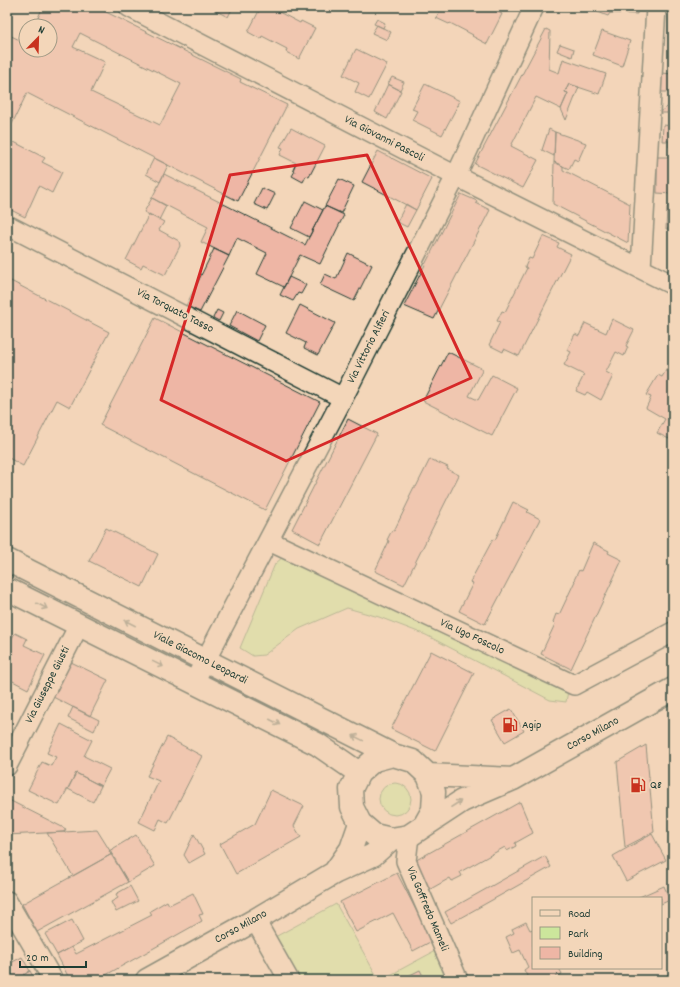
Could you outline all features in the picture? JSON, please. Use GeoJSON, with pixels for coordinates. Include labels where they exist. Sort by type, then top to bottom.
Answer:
{"type":"FeatureCollection","features":[{"type":"Feature","properties":{"kind":"main road","name":"Viale Giacomo Leopardi"},"geometry":{"type":"LineString","coordinates":[[7,560],[393,755]]}},
{"type":"Feature","properties":{"kind":"main road","name":"Viale Giacomo Leopardi"},"geometry":{"type":"LineString","coordinates":[[7,589],[318,744],[359,773]]}},
{"type":"Feature","properties":{"kind":"main road","name":"Corso Milano"},"geometry":{"type":"LineString","coordinates":[[147,980],[255,920],[334,873],[373,855],[462,801],[513,779],[673,689]]}},
{"type":"Feature","properties":{"kind":"main road"},"geometry":{"type":"LineString","coordinates":[[393,755],[374,760],[359,773],[352,789],[352,807],[360,823],[374,835],[408,834]]}},
{"type":"Feature","properties":{"kind":"main road","name":"Corso Milano"},"geometry":{"type":"LineString","coordinates":[[393,755],[413,761],[428,775],[434,792],[433,810],[408,834]]}},
{"type":"Feature","properties":{"kind":"main road"},"geometry":{"type":"LineString","coordinates":[[428,775],[513,779]]}},
{"type":"Feature","properties":{"kind":"main road","name":"Corso Milano"},"geometry":{"type":"LineString","coordinates":[[334,873],[351,849],[360,823]]}},
{"type":"Feature","properties":{"kind":"street","name":"Via Giovanni Pascoli"},"geometry":{"type":"LineString","coordinates":[[129,7],[456,176],[673,285]]}},
{"type":"Feature","properties":{"kind":"street","name":"Via Vittorio Alfieri"},"geometry":{"type":"LineString","coordinates":[[194,682],[344,398],[456,176],[534,7]]}},
{"type":"Feature","properties":{"kind":"street"},"geometry":{"type":"LineString","coordinates":[[641,268],[656,7]]}},
{"type":"Feature","properties":{"kind":"street","name":"Via Torquato Tasso"},"geometry":{"type":"LineString","coordinates":[[7,225],[344,398]]}},
{"type":"Feature","properties":{"kind":"street","name":"Via Ugo Foscolo"},"geometry":{"type":"LineString","coordinates":[[269,541],[574,685],[673,632]]}},
{"type":"Feature","properties":{"kind":"street","name":"Via Giuseppe Giusti"},"geometry":{"type":"LineString","coordinates":[[7,766],[79,625]]}},
{"type":"Feature","properties":{"kind":"street","name":"Via Goffredo Mameli"},"geometry":{"type":"LineString","coordinates":[[408,834],[406,861],[458,980]]}},
{"type":"Feature","properties":{"kind":"street"},"geometry":{"type":"LineString","coordinates":[[7,901],[53,980]]}},
{"type":"Feature","properties":{"kind":"street"},"geometry":{"type":"LineString","coordinates":[[255,920],[289,980]]}},
{"type":"Feature","properties":{"kind":"highlighted area"},"geometry":{"type":"Polygon","coordinates":[[[367,155],[471,378],[286,461],[161,400],[230,175],[367,155]]]}},
{"type":"Feature","properties":{"kind":"green space"},"geometry":{"type":"Polygon","coordinates":[[[284,556],[568,691],[566,702],[550,700],[426,635],[379,617],[347,608],[299,629],[264,655],[253,656],[240,648],[275,564],[284,556]]]}},
{"type":"Feature","properties":{"kind":"green space"},"geometry":{"type":"Polygon","coordinates":[[[395,783],[406,788],[411,799],[406,810],[395,815],[384,810],[379,799],[384,788],[395,783]]]}},
{"type":"Feature","properties":{"kind":"green space"},"geometry":{"type":"Polygon","coordinates":[[[336,904],[379,980],[298,980],[275,937],[336,904]]]}},
{"type":"Feature","properties":{"kind":"green space"},"geometry":{"type":"Polygon","coordinates":[[[435,951],[448,980],[381,980],[435,951]]]}},
{"type":"Feature","properties":{"kind":"building"},"geometry":{"type":"Polygon","coordinates":[[[43,7],[96,7],[241,79],[240,82],[287,105],[238,201],[27,93],[12,124],[7,124],[7,34],[18,39],[18,58],[58,58],[58,18],[38,18],[43,7]],[[80,33],[73,47],[105,62],[91,92],[160,125],[181,84],[80,33]]]}},
{"type":"Feature","properties":{"kind":"building"},"geometry":{"type":"Polygon","coordinates":[[[216,7],[233,7],[228,17],[214,10],[216,7]]]}},
{"type":"Feature","properties":{"kind":"building"},"geometry":{"type":"Polygon","coordinates":[[[261,7],[275,7],[278,9],[277,11],[300,23],[301,21],[315,28],[299,59],[286,52],[287,49],[262,36],[261,39],[248,32],[261,7]]]}},
{"type":"Feature","properties":{"kind":"building"},"geometry":{"type":"Polygon","coordinates":[[[442,7],[489,7],[502,14],[487,44],[450,23],[449,24],[436,18],[442,7]]]}},
{"type":"Feature","properties":{"kind":"building"},"geometry":{"type":"Polygon","coordinates":[[[585,7],[637,7],[637,14],[610,13],[608,16],[585,7]]]}},
{"type":"Feature","properties":{"kind":"building"},"geometry":{"type":"Polygon","coordinates":[[[377,19],[385,23],[383,28],[374,24],[377,19]]]}},
{"type":"Feature","properties":{"kind":"building"},"geometry":{"type":"Polygon","coordinates":[[[377,25],[391,32],[387,40],[372,33],[377,25]]]}},
{"type":"Feature","properties":{"kind":"building"},"geometry":{"type":"Polygon","coordinates":[[[546,29],[550,31],[549,69],[559,73],[563,59],[606,74],[599,94],[569,84],[565,92],[568,93],[561,109],[536,97],[511,146],[538,160],[523,188],[475,164],[546,29]]]}},
{"type":"Feature","properties":{"kind":"building"},"geometry":{"type":"Polygon","coordinates":[[[602,31],[630,41],[622,66],[593,55],[602,31]]]}},
{"type":"Feature","properties":{"kind":"building"},"geometry":{"type":"Polygon","coordinates":[[[560,44],[574,49],[572,57],[557,51],[560,44]]]}},
{"type":"Feature","properties":{"kind":"building"},"geometry":{"type":"Polygon","coordinates":[[[356,49],[387,64],[369,99],[355,92],[359,83],[343,75],[356,49]]]}},
{"type":"Feature","properties":{"kind":"building"},"geometry":{"type":"Polygon","coordinates":[[[661,73],[673,74],[673,92],[660,92],[661,73]]]}},
{"type":"Feature","properties":{"kind":"building"},"geometry":{"type":"Polygon","coordinates":[[[392,77],[404,82],[400,90],[388,84],[392,77]]]}},
{"type":"Feature","properties":{"kind":"building"},"geometry":{"type":"Polygon","coordinates":[[[388,84],[401,91],[387,119],[375,112],[388,84]]]}},
{"type":"Feature","properties":{"kind":"building"},"geometry":{"type":"Polygon","coordinates":[[[425,84],[460,101],[442,135],[412,120],[417,111],[412,109],[425,84]]]}},
{"type":"Feature","properties":{"kind":"building"},"geometry":{"type":"Polygon","coordinates":[[[569,84],[579,87],[566,120],[561,109],[568,93],[565,92],[569,84]]]}},
{"type":"Feature","properties":{"kind":"building"},"geometry":{"type":"Polygon","coordinates":[[[669,106],[673,107],[673,113],[658,113],[669,106]]]}},
{"type":"Feature","properties":{"kind":"building"},"geometry":{"type":"Polygon","coordinates":[[[663,125],[673,126],[673,147],[669,147],[669,141],[662,141],[663,125]]]}},
{"type":"Feature","properties":{"kind":"building"},"geometry":{"type":"Polygon","coordinates":[[[291,128],[325,146],[309,177],[306,176],[303,182],[292,176],[295,171],[293,170],[296,163],[280,155],[283,148],[280,147],[291,128]]]}},
{"type":"Feature","properties":{"kind":"building"},"geometry":{"type":"Polygon","coordinates":[[[549,129],[555,132],[554,156],[542,150],[549,129]]]}},
{"type":"Feature","properties":{"kind":"building"},"geometry":{"type":"Polygon","coordinates":[[[555,132],[586,143],[578,161],[574,159],[569,169],[554,162],[555,132]]]}},
{"type":"Feature","properties":{"kind":"building"},"geometry":{"type":"Polygon","coordinates":[[[14,142],[45,158],[42,162],[62,172],[52,193],[39,186],[25,217],[7,208],[7,156],[14,142]]]}},
{"type":"Feature","properties":{"kind":"building"},"geometry":{"type":"Polygon","coordinates":[[[378,151],[432,179],[416,210],[362,182],[378,151]]]}},
{"type":"Feature","properties":{"kind":"building"},"geometry":{"type":"Polygon","coordinates":[[[657,157],[673,157],[673,194],[657,193],[657,157]]]}},
{"type":"Feature","properties":{"kind":"building"},"geometry":{"type":"Polygon","coordinates":[[[154,158],[168,165],[160,182],[146,174],[154,158]]]}},
{"type":"Feature","properties":{"kind":"building"},"geometry":{"type":"Polygon","coordinates":[[[554,162],[563,166],[563,170],[630,204],[628,243],[553,204],[554,162]]]}},
{"type":"Feature","properties":{"kind":"building"},"geometry":{"type":"Polygon","coordinates":[[[164,174],[305,245],[325,206],[344,215],[320,264],[300,255],[284,287],[257,274],[267,253],[237,238],[229,256],[201,242],[208,227],[152,198],[164,174]]]}},
{"type":"Feature","properties":{"kind":"building"},"geometry":{"type":"Polygon","coordinates":[[[339,179],[354,186],[341,213],[325,206],[339,179]]]}},
{"type":"Feature","properties":{"kind":"building"},"geometry":{"type":"Polygon","coordinates":[[[262,188],[275,194],[267,210],[254,204],[262,188]]]}},
{"type":"Feature","properties":{"kind":"building"},"geometry":{"type":"Polygon","coordinates":[[[461,194],[477,201],[476,203],[490,210],[434,319],[404,306],[461,194]]]}},
{"type":"Feature","properties":{"kind":"building"},"geometry":{"type":"Polygon","coordinates":[[[152,198],[166,206],[159,220],[144,212],[152,198]]]}},
{"type":"Feature","properties":{"kind":"building"},"geometry":{"type":"Polygon","coordinates":[[[305,201],[323,210],[309,237],[291,228],[305,201]]]}},
{"type":"Feature","properties":{"kind":"building"},"geometry":{"type":"Polygon","coordinates":[[[406,204],[416,210],[407,227],[397,222],[406,204]]]}},
{"type":"Feature","properties":{"kind":"building"},"geometry":{"type":"Polygon","coordinates":[[[667,207],[673,207],[673,229],[666,229],[667,207]]]}},
{"type":"Feature","properties":{"kind":"building"},"geometry":{"type":"Polygon","coordinates":[[[149,214],[164,222],[159,230],[179,241],[180,246],[165,275],[143,264],[141,268],[126,260],[149,214]]]}},
{"type":"Feature","properties":{"kind":"building"},"geometry":{"type":"Polygon","coordinates":[[[543,236],[559,243],[557,247],[571,254],[519,356],[504,349],[503,352],[489,345],[500,322],[497,321],[502,311],[505,312],[527,268],[525,267],[529,258],[532,259],[543,236]]]}},
{"type":"Feature","properties":{"kind":"building"},"geometry":{"type":"Polygon","coordinates":[[[214,249],[229,256],[200,312],[186,306],[214,249]]]}},
{"type":"Feature","properties":{"kind":"building"},"geometry":{"type":"Polygon","coordinates":[[[348,253],[372,265],[354,301],[320,285],[325,274],[336,279],[348,253]]]}},
{"type":"Feature","properties":{"kind":"building"},"geometry":{"type":"Polygon","coordinates":[[[289,277],[306,285],[301,294],[298,293],[293,301],[280,295],[289,277]]]}},
{"type":"Feature","properties":{"kind":"building"},"geometry":{"type":"Polygon","coordinates":[[[7,279],[109,332],[70,407],[57,400],[23,466],[7,457],[7,279]]]}},
{"type":"Feature","properties":{"kind":"building"},"geometry":{"type":"Polygon","coordinates":[[[300,305],[335,323],[318,355],[304,348],[306,343],[286,333],[300,305]]]}},
{"type":"Feature","properties":{"kind":"building"},"geometry":{"type":"Polygon","coordinates":[[[217,310],[223,313],[219,321],[213,318],[217,310]]]}},
{"type":"Feature","properties":{"kind":"building"},"geometry":{"type":"Polygon","coordinates":[[[237,310],[265,325],[257,341],[229,326],[237,310]]]}},
{"type":"Feature","properties":{"kind":"building"},"geometry":{"type":"Polygon","coordinates":[[[155,318],[320,402],[265,510],[100,425],[155,318]]]}},
{"type":"Feature","properties":{"kind":"building"},"geometry":{"type":"Polygon","coordinates":[[[612,319],[634,330],[626,346],[628,347],[624,356],[616,352],[606,372],[613,376],[601,400],[587,392],[585,395],[576,391],[584,375],[564,365],[571,352],[567,350],[575,334],[579,336],[585,323],[606,333],[612,319]]]}},
{"type":"Feature","properties":{"kind":"building"},"geometry":{"type":"Polygon","coordinates":[[[448,352],[483,369],[469,396],[478,400],[492,375],[517,388],[492,436],[423,401],[448,352]]]}},
{"type":"Feature","properties":{"kind":"building"},"geometry":{"type":"Polygon","coordinates":[[[669,365],[673,368],[673,437],[670,436],[669,439],[657,433],[665,419],[646,408],[651,397],[646,395],[658,375],[662,377],[669,365]]]}},
{"type":"Feature","properties":{"kind":"building"},"geometry":{"type":"Polygon","coordinates":[[[348,419],[377,434],[320,544],[292,529],[348,419]]]}},
{"type":"Feature","properties":{"kind":"building"},"geometry":{"type":"Polygon","coordinates":[[[430,459],[448,467],[447,469],[459,475],[404,585],[375,571],[389,541],[387,540],[392,530],[394,531],[414,487],[416,487],[430,459]]]}},
{"type":"Feature","properties":{"kind":"building"},"geometry":{"type":"Polygon","coordinates":[[[513,502],[529,510],[527,512],[540,519],[485,624],[459,611],[473,583],[470,582],[493,539],[495,540],[513,502]]]}},
{"type":"Feature","properties":{"kind":"building"},"geometry":{"type":"Polygon","coordinates":[[[106,528],[158,554],[142,587],[89,561],[106,528]]]}},
{"type":"Feature","properties":{"kind":"building"},"geometry":{"type":"Polygon","coordinates":[[[593,543],[622,560],[571,669],[541,654],[555,624],[553,622],[556,614],[559,615],[575,581],[574,580],[579,570],[581,571],[593,543]]]}},
{"type":"Feature","properties":{"kind":"building"},"geometry":{"type":"Polygon","coordinates":[[[15,633],[27,639],[24,645],[45,655],[28,689],[7,678],[7,645],[15,633]]]}},
{"type":"Feature","properties":{"kind":"building"},"geometry":{"type":"Polygon","coordinates":[[[431,651],[474,673],[435,751],[391,729],[431,651]]]}},
{"type":"Feature","properties":{"kind":"building"},"geometry":{"type":"Polygon","coordinates":[[[71,662],[108,680],[90,716],[53,697],[71,662]]]}},
{"type":"Feature","properties":{"kind":"building"},"geometry":{"type":"Polygon","coordinates":[[[73,707],[99,720],[94,731],[68,718],[73,707]]]}},
{"type":"Feature","properties":{"kind":"building"},"geometry":{"type":"Polygon","coordinates":[[[511,709],[524,731],[505,742],[492,720],[511,709]]]}},
{"type":"Feature","properties":{"kind":"building"},"geometry":{"type":"Polygon","coordinates":[[[61,724],[92,740],[84,756],[110,769],[101,786],[76,773],[59,805],[28,790],[42,762],[51,766],[56,757],[47,753],[61,724]]]}},
{"type":"Feature","properties":{"kind":"building"},"geometry":{"type":"Polygon","coordinates":[[[167,737],[202,756],[168,823],[160,819],[155,830],[139,822],[159,781],[147,776],[167,737]]]}},
{"type":"Feature","properties":{"kind":"building"},"geometry":{"type":"Polygon","coordinates":[[[646,745],[654,832],[625,847],[617,762],[646,745]]]}},
{"type":"Feature","properties":{"kind":"building"},"geometry":{"type":"Polygon","coordinates":[[[76,773],[101,786],[93,802],[68,789],[76,773]]]}},
{"type":"Feature","properties":{"kind":"building"},"geometry":{"type":"Polygon","coordinates":[[[271,790],[304,806],[294,826],[301,837],[236,874],[220,844],[255,824],[271,790]]]}},
{"type":"Feature","properties":{"kind":"building"},"geometry":{"type":"Polygon","coordinates":[[[7,799],[66,829],[64,832],[7,835],[7,799]]]}},
{"type":"Feature","properties":{"kind":"building"},"geometry":{"type":"Polygon","coordinates":[[[520,802],[533,833],[515,843],[516,846],[507,851],[505,847],[460,872],[462,876],[452,881],[450,878],[427,891],[411,863],[520,802]]]}},
{"type":"Feature","properties":{"kind":"building"},"geometry":{"type":"Polygon","coordinates":[[[97,830],[112,854],[73,876],[47,833],[97,830]]]}},
{"type":"Feature","properties":{"kind":"building"},"geometry":{"type":"Polygon","coordinates":[[[194,834],[205,854],[189,863],[184,855],[194,834]]]}},
{"type":"Feature","properties":{"kind":"building"},"geometry":{"type":"Polygon","coordinates":[[[652,834],[666,860],[626,881],[613,856],[652,834]]]}},
{"type":"Feature","properties":{"kind":"building"},"geometry":{"type":"Polygon","coordinates":[[[136,835],[155,866],[128,882],[109,851],[136,835]]]}},
{"type":"Feature","properties":{"kind":"building"},"geometry":{"type":"Polygon","coordinates":[[[112,854],[128,882],[37,932],[22,904],[112,854]]]}},
{"type":"Feature","properties":{"kind":"building"},"geometry":{"type":"Polygon","coordinates":[[[545,856],[551,867],[451,923],[445,912],[545,856]]]}},
{"type":"Feature","properties":{"kind":"building"},"geometry":{"type":"Polygon","coordinates":[[[397,873],[432,941],[413,951],[393,913],[356,932],[340,902],[397,873]]]}},
{"type":"Feature","properties":{"kind":"building"},"geometry":{"type":"Polygon","coordinates":[[[130,886],[138,901],[116,912],[111,902],[118,898],[116,894],[130,886]]]}},
{"type":"Feature","properties":{"kind":"building"},"geometry":{"type":"Polygon","coordinates":[[[664,886],[670,900],[662,904],[662,897],[639,897],[664,886]]]}},
{"type":"Feature","properties":{"kind":"building"},"geometry":{"type":"Polygon","coordinates":[[[193,893],[203,914],[199,915],[202,921],[97,980],[70,980],[57,955],[72,947],[76,954],[152,915],[150,911],[167,901],[169,905],[193,893]]]}},
{"type":"Feature","properties":{"kind":"building"},"geometry":{"type":"Polygon","coordinates":[[[72,920],[83,941],[57,955],[45,934],[72,920]]]}},
{"type":"Feature","properties":{"kind":"building"},"geometry":{"type":"Polygon","coordinates":[[[526,922],[530,930],[532,929],[532,969],[560,969],[562,974],[549,980],[529,980],[524,970],[528,967],[520,950],[513,953],[506,937],[514,933],[512,929],[526,922]]]}},
{"type":"Feature","properties":{"kind":"building"},"geometry":{"type":"Polygon","coordinates":[[[22,957],[30,971],[15,980],[7,980],[7,965],[22,957]]]}},
{"type":"Feature","properties":{"kind":"building"},"geometry":{"type":"Polygon","coordinates":[[[420,970],[425,980],[402,979],[420,970]]]}},
{"type":"Feature","properties":{"kind":"building"},"geometry":{"type":"Polygon","coordinates":[[[30,971],[35,980],[15,980],[30,971]]]}},
{"type":"Feature","properties":{"kind":"place","name":"Agip"},"geometry":{"type":"Point","coordinates":[510,725]}},
{"type":"Feature","properties":{"kind":"place","name":"Q8"},"geometry":{"type":"Point","coordinates":[638,785]}}]}
